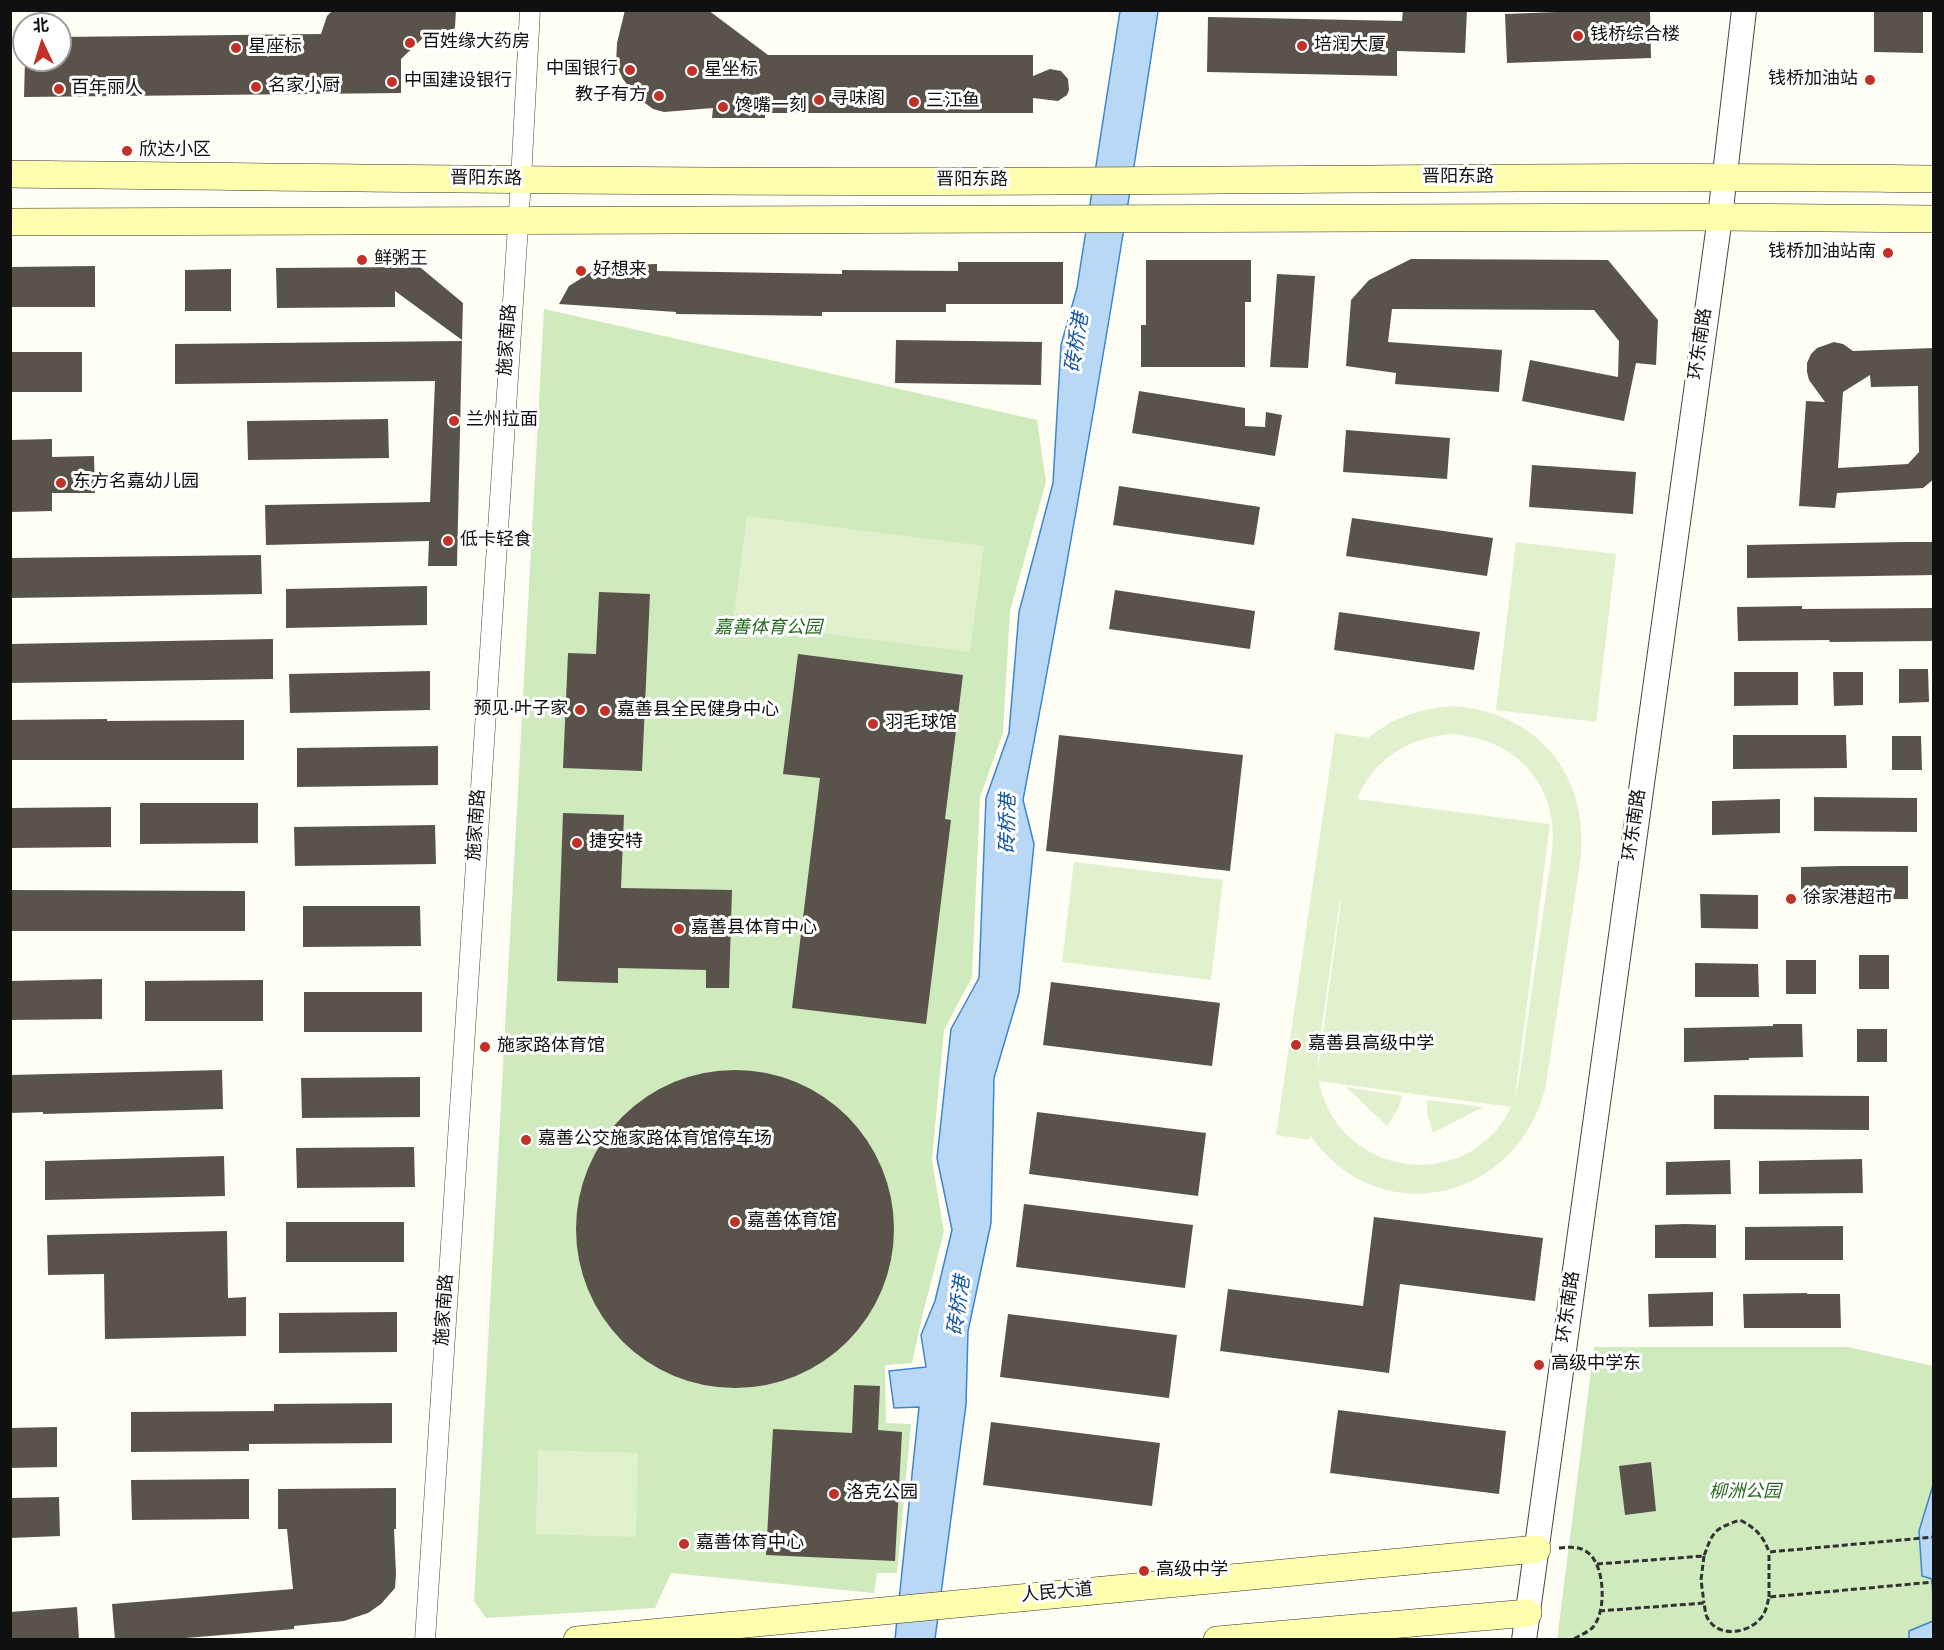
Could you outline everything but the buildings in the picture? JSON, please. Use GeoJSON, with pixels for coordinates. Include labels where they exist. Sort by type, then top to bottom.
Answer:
{"type":"FeatureCollection","features":[{"type":"Feature","properties":{"kind":"main road","name":"晋阳东路"},"geometry":{"type":"LineString","coordinates":[[10,174],[521,180],[1163,181],[1724,176],[1934,179]]}},
{"type":"Feature","properties":{"kind":"main road"},"geometry":{"type":"LineString","coordinates":[[10,222],[1720,217],[1934,219]]}},
{"type":"Feature","properties":{"kind":"main road","name":"人民大道"},"geometry":{"type":"LineString","coordinates":[[577,1640],[1537,1549]]}},
{"type":"Feature","properties":{"kind":"main road"},"geometry":{"type":"LineString","coordinates":[[1217,1640],[1528,1613]]}},
{"type":"Feature","properties":{"kind":"street","name":"施家南路"},"geometry":{"type":"LineString","coordinates":[[425,1640],[521,180],[530,10]]}},
{"type":"Feature","properties":{"kind":"street","name":"环东南路"},"geometry":{"type":"LineString","coordinates":[[1524,1640],[1720,217],[1744,10]]}},
{"type":"Feature","properties":{"kind":"path"},"geometry":{"type":"LineString","coordinates":[[1740,1520],[1756,1529],[1765,1541],[1769,1552],[1769,1597],[1766,1610],[1749,1629],[1732,1632],[1717,1628],[1707,1617],[1701,1580],[1704,1556],[1711,1536],[1720,1527],[1740,1520]]}},
{"type":"Feature","properties":{"kind":"path"},"geometry":{"type":"LineString","coordinates":[[1769,1552],[1934,1537]]}},
{"type":"Feature","properties":{"kind":"path"},"geometry":{"type":"LineString","coordinates":[[1537,1549],[1575,1547],[1588,1552],[1597,1564],[1602,1583],[1603,1601],[1593,1627],[1572,1640]]}},
{"type":"Feature","properties":{"kind":"path"},"geometry":{"type":"LineString","coordinates":[[1597,1564],[1704,1556]]}},
{"type":"Feature","properties":{"kind":"path"},"geometry":{"type":"LineString","coordinates":[[1769,1597],[1934,1582]]}},
{"type":"Feature","properties":{"kind":"path"},"geometry":{"type":"LineString","coordinates":[[1599,1611],[1704,1603]]}},
{"type":"Feature","properties":{"kind":"green space","name":"嘉善体育公园"},"geometry":{"type":"Polygon","coordinates":[[[544,309],[1037,420],[1046,482],[1010,611],[1003,733],[980,797],[972,977],[944,1030],[932,1160],[944,1232],[912,1363],[885,1365],[886,1423],[911,1424],[897,1573],[877,1573],[874,1593],[671,1573],[655,1608],[486,1618],[474,1601],[544,309]]]}},
{"type":"Feature","properties":{"kind":"green space"},"geometry":{"type":"Polygon","coordinates":[[[747,516],[984,546],[970,652],[733,622],[747,516]]]}},
{"type":"Feature","properties":{"kind":"green space"},"geometry":{"type":"Polygon","coordinates":[[[1516,542],[1616,554],[1596,722],[1496,710],[1516,542]]]}},
{"type":"Feature","properties":{"kind":"green space"},"geometry":{"type":"Polygon","coordinates":[[[1453,706],[1483,711],[1509,720],[1532,734],[1551,752],[1565,773],[1576,798],[1581,826],[1581,856],[1546,1084],[1532,1124],[1508,1155],[1479,1177],[1444,1190],[1408,1193],[1372,1186],[1339,1166],[1310,1135],[1309,1140],[1276,1135],[1335,733],[1368,738],[1408,715],[1453,706]],[[1452,734],[1422,740],[1395,753],[1373,772],[1357,799],[1550,824],[1515,1097],[1552,852],[1553,828],[1549,806],[1541,787],[1529,770],[1514,756],[1496,745],[1452,734]],[[1340,900],[1318,1053],[1318,1070],[1340,900]],[[1319,1081],[1331,1114],[1351,1139],[1377,1156],[1406,1164],[1437,1164],[1466,1154],[1491,1135],[1511,1107],[1319,1081]]]}},
{"type":"Feature","properties":{"kind":"green space"},"geometry":{"type":"Polygon","coordinates":[[[1074,862],[1223,880],[1211,980],[1062,962],[1074,862]]]}},
{"type":"Feature","properties":{"kind":"green space"},"geometry":{"type":"Polygon","coordinates":[[[1346,1087],[1402,1096],[1398,1109],[1387,1126],[1346,1087]]]}},
{"type":"Feature","properties":{"kind":"green space"},"geometry":{"type":"Polygon","coordinates":[[[1427,1100],[1483,1107],[1433,1133],[1427,1114],[1427,1100]]]}},
{"type":"Feature","properties":{"kind":"green space","name":"柳洲公园"},"geometry":{"type":"Polygon","coordinates":[[[1594,1347],[1848,1347],[1933,1366],[1933,1639],[1557,1640],[1594,1347]]]}},
{"type":"Feature","properties":{"kind":"green space"},"geometry":{"type":"Polygon","coordinates":[[[538,1450],[638,1453],[636,1537],[536,1534],[538,1450]]]}},
{"type":"Feature","properties":{"kind":"water","name":"砖桥港"},"geometry":{"type":"Polygon","coordinates":[[[1120,11],[1158,12],[1094,407],[1023,800],[1034,844],[1019,993],[994,1078],[991,1223],[968,1331],[966,1405],[935,1639],[895,1639],[919,1407],[894,1408],[889,1371],[926,1367],[921,1335],[935,1301],[952,1230],[937,1158],[951,1029],[979,978],[986,798],[1009,733],[1019,612],[1053,483],[1061,345],[1077,288],[1120,11]]]}},
{"type":"Feature","properties":{"kind":"water"},"geometry":{"type":"Polygon","coordinates":[[[1933,1485],[1933,1598],[1932,1579],[1922,1576],[1919,1531],[1933,1485]]]}},
{"type":"Feature","properties":{"kind":"water"},"geometry":{"type":"Polygon","coordinates":[[[1933,1621],[1933,1639],[1909,1639],[1909,1631],[1933,1621]]]}},
{"type":"Feature","properties":{"kind":"place","name":"钱桥综合楼"},"geometry":{"type":"Point","coordinates":[1578,36]}},
{"type":"Feature","properties":{"kind":"place","name":"百姓缘大药房"},"geometry":{"type":"Point","coordinates":[410,43]}},
{"type":"Feature","properties":{"kind":"place","name":"培润大厦"},"geometry":{"type":"Point","coordinates":[1302,46]}},
{"type":"Feature","properties":{"kind":"place","name":"星座标"},"geometry":{"type":"Point","coordinates":[236,48]}},
{"type":"Feature","properties":{"kind":"place","name":"中国银行"},"geometry":{"type":"Point","coordinates":[630,70]}},
{"type":"Feature","properties":{"kind":"place","name":"星坐标"},"geometry":{"type":"Point","coordinates":[692,71]}},
{"type":"Feature","properties":{"kind":"place","name":"钱桥加油站"},"geometry":{"type":"Point","coordinates":[1870,80]}},
{"type":"Feature","properties":{"kind":"place","name":"中国建设银行"},"geometry":{"type":"Point","coordinates":[392,82]}},
{"type":"Feature","properties":{"kind":"place","name":"名家小厨"},"geometry":{"type":"Point","coordinates":[256,87]}},
{"type":"Feature","properties":{"kind":"place","name":"百年丽人"},"geometry":{"type":"Point","coordinates":[59,89]}},
{"type":"Feature","properties":{"kind":"place","name":"教子有方"},"geometry":{"type":"Point","coordinates":[659,96]}},
{"type":"Feature","properties":{"kind":"place","name":"寻味阁"},"geometry":{"type":"Point","coordinates":[819,100]}},
{"type":"Feature","properties":{"kind":"place","name":"三江鱼"},"geometry":{"type":"Point","coordinates":[914,102]}},
{"type":"Feature","properties":{"kind":"place","name":"馋嘴一刻"},"geometry":{"type":"Point","coordinates":[723,107]}},
{"type":"Feature","properties":{"kind":"place","name":"欣达小区"},"geometry":{"type":"Point","coordinates":[127,151]}},
{"type":"Feature","properties":{"kind":"place","name":"钱桥加油站南"},"geometry":{"type":"Point","coordinates":[1888,253]}},
{"type":"Feature","properties":{"kind":"place","name":"鲜粥王"},"geometry":{"type":"Point","coordinates":[362,260]}},
{"type":"Feature","properties":{"kind":"place","name":"好想来"},"geometry":{"type":"Point","coordinates":[581,271]}},
{"type":"Feature","properties":{"kind":"place","name":"兰州拉面"},"geometry":{"type":"Point","coordinates":[454,421]}},
{"type":"Feature","properties":{"kind":"place","name":"东方名嘉幼儿园"},"geometry":{"type":"Point","coordinates":[61,483]}},
{"type":"Feature","properties":{"kind":"place","name":"低卡轻食"},"geometry":{"type":"Point","coordinates":[448,541]}},
{"type":"Feature","properties":{"kind":"place","name":"预见·叶子家"},"geometry":{"type":"Point","coordinates":[580,710]}},
{"type":"Feature","properties":{"kind":"place","name":"嘉善县全民健身中心"},"geometry":{"type":"Point","coordinates":[605,711]}},
{"type":"Feature","properties":{"kind":"place","name":"羽毛球馆"},"geometry":{"type":"Point","coordinates":[873,724]}},
{"type":"Feature","properties":{"kind":"place","name":"捷安特"},"geometry":{"type":"Point","coordinates":[577,843]}},
{"type":"Feature","properties":{"kind":"place","name":"徐家港超市"},"geometry":{"type":"Point","coordinates":[1791,899]}},
{"type":"Feature","properties":{"kind":"place","name":"嘉善县体育中心"},"geometry":{"type":"Point","coordinates":[679,929]}},
{"type":"Feature","properties":{"kind":"place","name":"嘉善县高级中学"},"geometry":{"type":"Point","coordinates":[1296,1045]}},
{"type":"Feature","properties":{"kind":"place","name":"施家路体育馆"},"geometry":{"type":"Point","coordinates":[485,1047]}},
{"type":"Feature","properties":{"kind":"place","name":"嘉善公交施家路体育馆停车场"},"geometry":{"type":"Point","coordinates":[526,1140]}},
{"type":"Feature","properties":{"kind":"place","name":"嘉善体育馆"},"geometry":{"type":"Point","coordinates":[735,1222]}},
{"type":"Feature","properties":{"kind":"place","name":"高级中学东"},"geometry":{"type":"Point","coordinates":[1539,1365]}},
{"type":"Feature","properties":{"kind":"place","name":"洛克公园"},"geometry":{"type":"Point","coordinates":[834,1494]}},
{"type":"Feature","properties":{"kind":"place","name":"嘉善体育中心"},"geometry":{"type":"Point","coordinates":[684,1544]}},
{"type":"Feature","properties":{"kind":"place","name":"高级中学"},"geometry":{"type":"Point","coordinates":[1144,1571]}}]}
